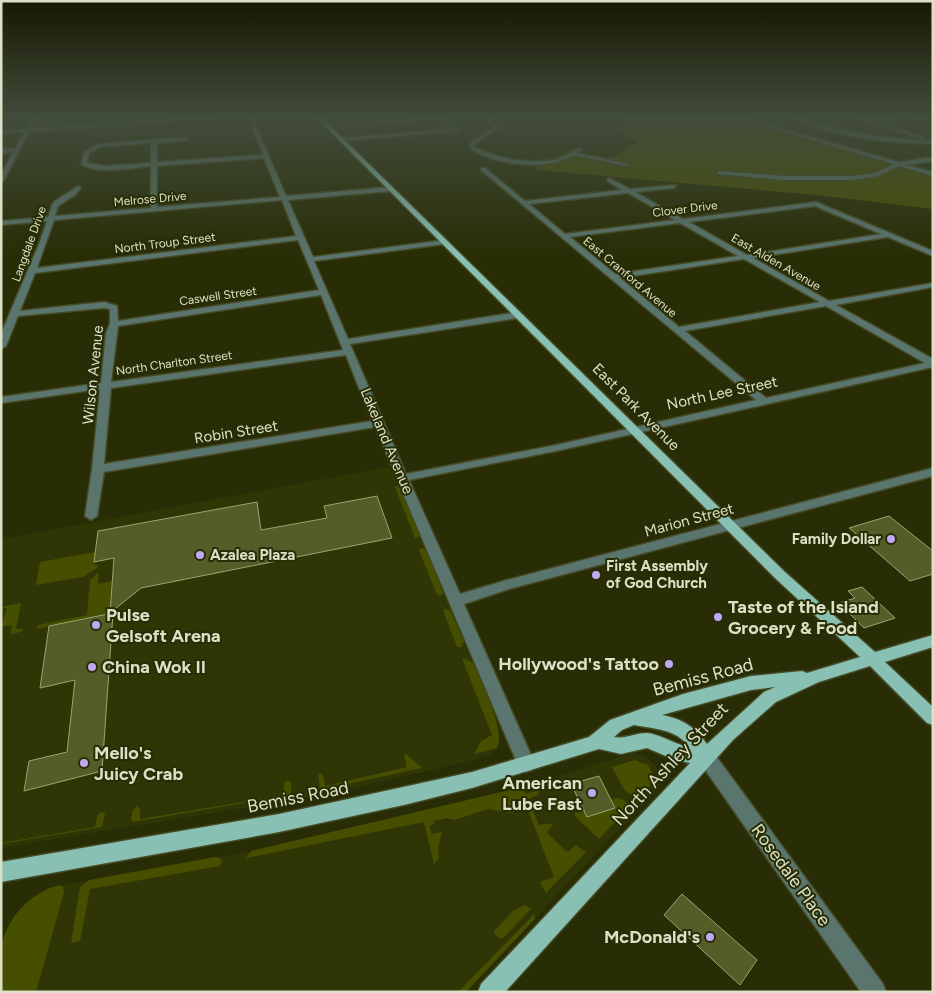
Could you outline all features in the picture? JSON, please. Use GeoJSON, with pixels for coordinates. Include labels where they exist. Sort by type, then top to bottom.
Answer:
{"type":"FeatureCollection","features":[{"type":"Feature","properties":{"kind":"main road","name":"East Park Avenue"},"geometry":{"type":"LineString","coordinates":[[365,163],[803,598],[871,658],[933,718]]}},
{"type":"Feature","properties":{"kind":"main road","name":"North Ashley Street"},"geometry":{"type":"LineString","coordinates":[[489,992],[745,717],[770,697],[814,677],[871,658],[933,641]]}},
{"type":"Feature","properties":{"kind":"main road","name":"Bemiss Road"},"geometry":{"type":"LineString","coordinates":[[1,872],[309,817],[453,784],[526,764],[598,741],[616,725],[683,701],[751,683],[814,677]]}},
{"type":"Feature","properties":{"kind":"main road","name":"Bemiss Road"},"geometry":{"type":"LineString","coordinates":[[634,718],[670,724],[690,734],[707,758]]}},
{"type":"Feature","properties":{"kind":"main road","name":"Bemiss Road"},"geometry":{"type":"LineString","coordinates":[[598,741],[621,746],[648,740],[675,752],[707,758]]}},
{"type":"Feature","properties":{"kind":"street"},"geometry":{"type":"LineString","coordinates":[[84,163],[89,167],[100,168],[175,163]]}},
{"type":"Feature","properties":{"kind":"street","name":"Lakeland Avenue"},"geometry":{"type":"LineString","coordinates":[[270,163],[402,478],[526,764]]}},
{"type":"Feature","properties":{"kind":"street"},"geometry":{"type":"LineString","coordinates":[[719,173],[784,178],[842,178],[876,175],[903,163]]}},
{"type":"Feature","properties":{"kind":"street"},"geometry":{"type":"LineString","coordinates":[[898,164],[933,174]]}},
{"type":"Feature","properties":{"kind":"street"},"geometry":{"type":"LineString","coordinates":[[154,165],[154,210]]}},
{"type":"Feature","properties":{"kind":"street","name":"East Cranford Avenue"},"geometry":{"type":"LineString","coordinates":[[483,169],[763,401]]}},
{"type":"Feature","properties":{"kind":"street"},"geometry":{"type":"LineString","coordinates":[[1,180],[4,172]]}},
{"type":"Feature","properties":{"kind":"street","name":"East Alden Avenue"},"geometry":{"type":"LineString","coordinates":[[609,180],[933,364]]}},
{"type":"Feature","properties":{"kind":"street"},"geometry":{"type":"LineString","coordinates":[[523,203],[674,186]]}},
{"type":"Feature","properties":{"kind":"street","name":"Langdale Drive"},"geometry":{"type":"LineString","coordinates":[[1,346],[3,336],[14,314],[48,230],[56,204],[72,195],[78,188]]}},
{"type":"Feature","properties":{"kind":"street","name":"Melrose Drive"},"geometry":{"type":"LineString","coordinates":[[4,223],[391,189]]}},
{"type":"Feature","properties":{"kind":"street","name":"Clover Drive"},"geometry":{"type":"LineString","coordinates":[[563,236],[809,204],[821,206],[890,235]]}},
{"type":"Feature","properties":{"kind":"street"},"geometry":{"type":"LineString","coordinates":[[1,234],[4,223]]}},
{"type":"Feature","properties":{"kind":"street"},"geometry":{"type":"LineString","coordinates":[[614,277],[890,235],[933,254]]}},
{"type":"Feature","properties":{"kind":"street","name":"North Troup Street"},"geometry":{"type":"LineString","coordinates":[[31,271],[302,237]]}},
{"type":"Feature","properties":{"kind":"street"},"geometry":{"type":"LineString","coordinates":[[311,259],[445,242]]}},
{"type":"Feature","properties":{"kind":"street"},"geometry":{"type":"LineString","coordinates":[[677,330],[933,285]]}},
{"type":"Feature","properties":{"kind":"street","name":"Caswell Street"},"geometry":{"type":"LineString","coordinates":[[114,324],[325,292]]}},
{"type":"Feature","properties":{"kind":"street","name":"Wilson Avenue"},"geometry":{"type":"LineString","coordinates":[[14,314],[104,305],[114,308],[114,324],[111,333],[98,469],[91,516]]}},
{"type":"Feature","properties":{"kind":"street"},"geometry":{"type":"LineString","coordinates":[[345,342],[518,315]]}},
{"type":"Feature","properties":{"kind":"street","name":"North Charlton Street"},"geometry":{"type":"LineString","coordinates":[[1,400],[350,352]]}},
{"type":"Feature","properties":{"kind":"street","name":"North Lee Street"},"geometry":{"type":"LineString","coordinates":[[402,478],[556,448],[633,429],[933,364]]}},
{"type":"Feature","properties":{"kind":"street","name":"Robin Street"},"geometry":{"type":"LineString","coordinates":[[98,469],[379,423]]}},
{"type":"Feature","properties":{"kind":"street","name":"Marion Street"},"geometry":{"type":"LineString","coordinates":[[455,601],[507,585],[933,472]]}},
{"type":"Feature","properties":{"kind":"street","name":"Rosedale Place"},"geometry":{"type":"LineString","coordinates":[[707,758],[875,992]]}},
{"type":"Feature","properties":{"kind":"shaded area"},"geometry":{"type":"Polygon","coordinates":[[[538,163],[892,163],[933,175],[933,209],[816,195],[536,170],[538,163]]]}},
{"type":"Feature","properties":{"kind":"shaded area"},"geometry":{"type":"Polygon","coordinates":[[[393,466],[497,723],[499,744],[495,750],[488,756],[326,794],[1,848],[1,539],[393,466]]]}},
{"type":"Feature","properties":{"kind":"shaded area"},"geometry":{"type":"Polygon","coordinates":[[[395,487],[402,487],[421,534],[418,538],[415,538],[395,487]]]}},
{"type":"Feature","properties":{"kind":"shaded area"},"geometry":{"type":"Polygon","coordinates":[[[421,548],[427,550],[443,593],[440,596],[437,595],[419,550],[421,548]]]}},
{"type":"Feature","properties":{"kind":"shaded area"},"geometry":{"type":"Polygon","coordinates":[[[95,552],[94,565],[98,565],[98,567],[83,577],[36,585],[40,562],[95,552]]]}},
{"type":"Feature","properties":{"kind":"shaded area"},"geometry":{"type":"Polygon","coordinates":[[[99,572],[98,584],[112,581],[110,609],[113,609],[113,613],[37,629],[38,625],[87,615],[90,580],[99,572]]]}},
{"type":"Feature","properties":{"kind":"shaded area"},"geometry":{"type":"Polygon","coordinates":[[[21,603],[16,629],[24,629],[21,632],[10,634],[12,625],[1,627],[7,608],[1,607],[21,603]]]}},
{"type":"Feature","properties":{"kind":"shaded area"},"geometry":{"type":"Polygon","coordinates":[[[444,609],[450,610],[464,642],[461,647],[457,647],[443,611],[444,609]]]}},
{"type":"Feature","properties":{"kind":"shaded area"},"geometry":{"type":"Polygon","coordinates":[[[463,659],[473,663],[491,706],[496,719],[499,740],[497,748],[474,754],[481,741],[492,735],[463,661],[463,659]]]}},
{"type":"Feature","properties":{"kind":"shaded area"},"geometry":{"type":"Polygon","coordinates":[[[633,753],[646,757],[657,768],[660,778],[658,788],[466,992],[1,992],[1,949],[7,930],[21,908],[47,888],[251,851],[531,785],[633,753]]]}},
{"type":"Feature","properties":{"kind":"shaded area"},"geometry":{"type":"Polygon","coordinates":[[[406,754],[422,768],[320,790],[318,774],[320,773],[323,775],[325,786],[407,767],[404,756],[406,754]]]}},
{"type":"Feature","properties":{"kind":"shaded area"},"geometry":{"type":"Polygon","coordinates":[[[635,760],[648,765],[654,776],[650,786],[636,800],[624,789],[612,767],[635,760]]]}},
{"type":"Feature","properties":{"kind":"shaded area"},"geometry":{"type":"Polygon","coordinates":[[[288,780],[291,783],[291,795],[133,822],[131,820],[132,811],[137,806],[140,809],[140,819],[284,795],[284,783],[288,780]]]}},
{"type":"Feature","properties":{"kind":"shaded area"},"geometry":{"type":"Polygon","coordinates":[[[531,785],[537,787],[524,791],[526,794],[539,790],[538,795],[528,799],[539,825],[554,823],[547,833],[567,852],[576,845],[586,852],[546,893],[540,882],[554,877],[527,808],[510,813],[488,809],[454,820],[447,818],[434,821],[434,824],[429,826],[432,834],[442,832],[438,848],[439,858],[434,864],[424,822],[246,858],[251,851],[531,785]]]}},
{"type":"Feature","properties":{"kind":"shaded area"},"geometry":{"type":"Polygon","coordinates":[[[622,799],[630,806],[599,839],[575,816],[575,813],[583,810],[587,817],[615,808],[611,800],[622,799]]]}},
{"type":"Feature","properties":{"kind":"shaded area"},"geometry":{"type":"Polygon","coordinates":[[[102,811],[105,814],[102,827],[1,844],[95,827],[97,816],[102,811]]]}},
{"type":"Feature","properties":{"kind":"shaded area"},"geometry":{"type":"Polygon","coordinates":[[[215,857],[220,858],[222,862],[220,866],[90,889],[80,941],[71,943],[80,887],[89,880],[215,857]]]}},
{"type":"Feature","properties":{"kind":"shaded area"},"geometry":{"type":"Polygon","coordinates":[[[59,885],[63,887],[64,892],[36,992],[1,992],[1,948],[9,926],[14,917],[29,900],[59,885]]]}},
{"type":"Feature","properties":{"kind":"shaded area"},"geometry":{"type":"Polygon","coordinates":[[[525,905],[531,909],[502,939],[495,935],[494,931],[513,911],[525,905]]]}},
{"type":"Feature","properties":{"kind":"shaded area"},"geometry":{"type":"Polygon","coordinates":[[[534,914],[535,919],[466,992],[458,992],[534,914]]]}},
{"type":"Feature","properties":{"kind":"building","name":"Azalea Plaza"},"geometry":{"type":"Polygon","coordinates":[[[377,496],[392,538],[141,588],[110,613],[114,558],[94,562],[98,531],[257,502],[261,530],[327,518],[324,506],[377,496]]]}},
{"type":"Feature","properties":{"kind":"building","name":"Family Dollar"},"geometry":{"type":"Polygon","coordinates":[[[889,516],[933,551],[933,574],[910,581],[849,528],[889,516]]]}},
{"type":"Feature","properties":{"kind":"building"},"geometry":{"type":"Polygon","coordinates":[[[862,587],[895,618],[864,628],[839,603],[855,598],[848,591],[862,587]]]}},
{"type":"Feature","properties":{"kind":"building"},"geometry":{"type":"Polygon","coordinates":[[[113,613],[102,771],[24,791],[29,761],[67,752],[75,680],[40,688],[49,626],[113,613]]]}},
{"type":"Feature","properties":{"kind":"building","name":"American Lube Fast"},"geometry":{"type":"Polygon","coordinates":[[[599,776],[615,808],[587,817],[571,784],[599,776]]]}},
{"type":"Feature","properties":{"kind":"building","name":"McDonald's"},"geometry":{"type":"Polygon","coordinates":[[[682,894],[757,960],[740,985],[664,915],[682,894]]]}},
{"type":"Feature","properties":{"kind":"place","name":"Family Dollar"},"geometry":{"type":"Point","coordinates":[891,539]}},
{"type":"Feature","properties":{"kind":"place","name":"Azalea Plaza"},"geometry":{"type":"Point","coordinates":[200,555]}},
{"type":"Feature","properties":{"kind":"place","name":"First Assembly of God Church"},"geometry":{"type":"Point","coordinates":[596,575]}},
{"type":"Feature","properties":{"kind":"place","name":"Taste of the Island Grocery & Food"},"geometry":{"type":"Point","coordinates":[718,617]}},
{"type":"Feature","properties":{"kind":"place","name":"Pulse Gelsoft Arena"},"geometry":{"type":"Point","coordinates":[96,625]}},
{"type":"Feature","properties":{"kind":"place","name":"Hollywood's Tattoo"},"geometry":{"type":"Point","coordinates":[669,664]}},
{"type":"Feature","properties":{"kind":"place","name":"China Wok II"},"geometry":{"type":"Point","coordinates":[92,667]}},
{"type":"Feature","properties":{"kind":"place","name":"Mello's Juicy Crab"},"geometry":{"type":"Point","coordinates":[84,763]}},
{"type":"Feature","properties":{"kind":"place","name":"American Lube Fast"},"geometry":{"type":"Point","coordinates":[592,793]}},
{"type":"Feature","properties":{"kind":"place","name":"McDonald's"},"geometry":{"type":"Point","coordinates":[710,937]}}]}
